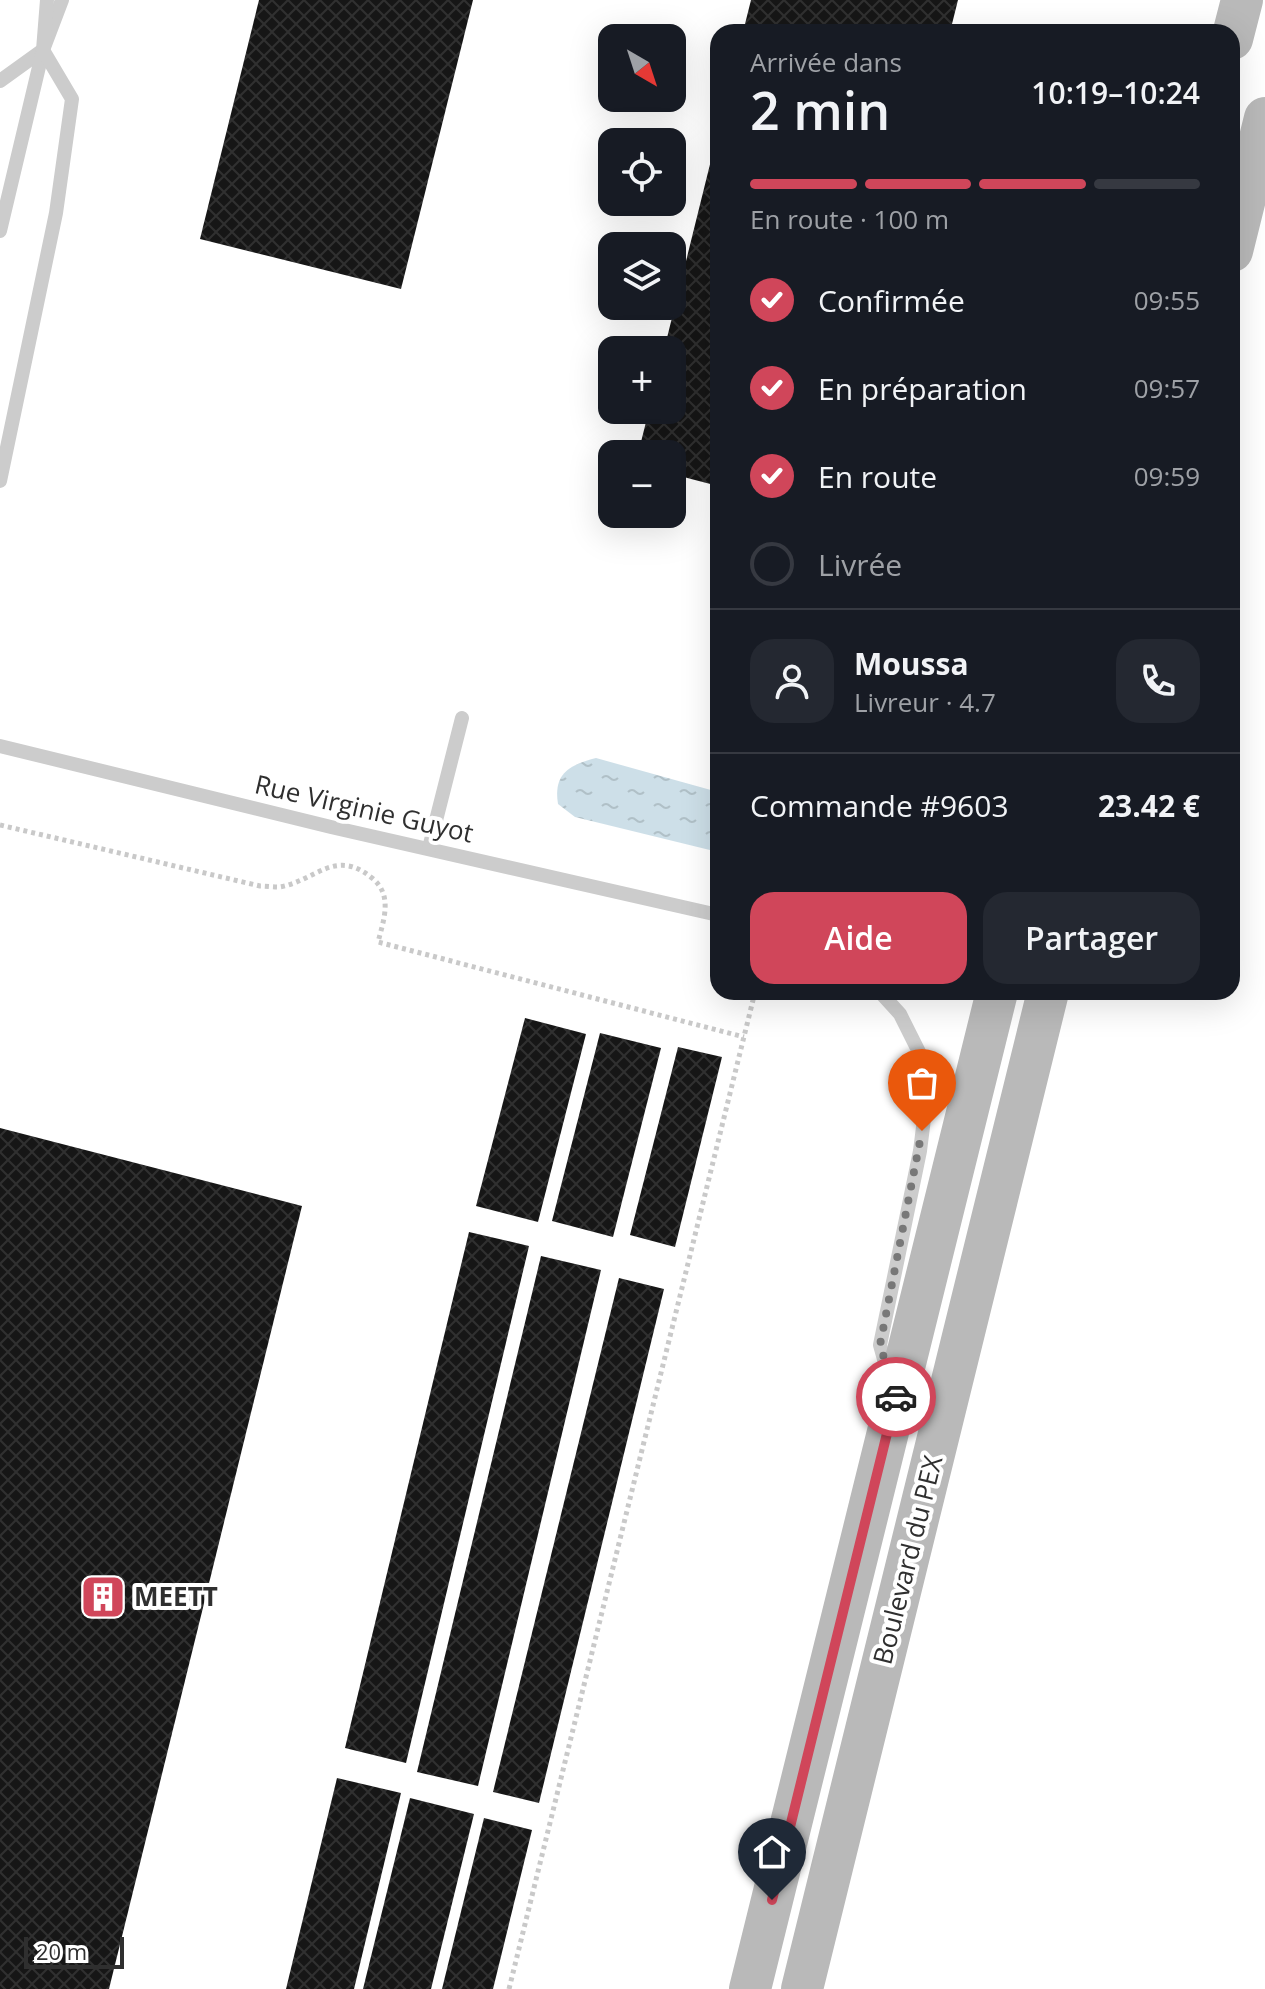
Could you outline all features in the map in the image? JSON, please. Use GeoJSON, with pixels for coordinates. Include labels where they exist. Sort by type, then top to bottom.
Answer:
{"type":"FeatureCollection","features":[{"type":"Feature","properties":{"kind":"main road"},"geometry":{"type":"LineString","coordinates":[[1236,24],[1242,0]]}},
{"type":"Feature","properties":{"kind":"main road"},"geometry":{"type":"LineString","coordinates":[[1240,219],[1265,118]]}},
{"type":"Feature","properties":{"kind":"main road","name":"Boulevard du PEX"},"geometry":{"type":"LineString","coordinates":[[750,1989],[995,1000]]}},
{"type":"Feature","properties":{"kind":"main road","name":"Boulevard du PEX"},"geometry":{"type":"LineString","coordinates":[[802,1989],[1046,1000]]}},
{"type":"Feature","properties":{"kind":"lane"},"geometry":{"type":"LineString","coordinates":[[0,481],[56,213],[72,99],[43,50],[47,0]]}},
{"type":"Feature","properties":{"kind":"lane"},"geometry":{"type":"LineString","coordinates":[[0,231],[43,50],[62,0]]}},
{"type":"Feature","properties":{"kind":"lane"},"geometry":{"type":"LineString","coordinates":[[0,81],[43,50]]}},
{"type":"Feature","properties":{"kind":"lane"},"geometry":{"type":"LineString","coordinates":[[429,848],[462,718]]}},
{"type":"Feature","properties":{"kind":"lane","name":"Rue Virginie Guyot"},"geometry":{"type":"LineString","coordinates":[[0,746],[331,827],[710,913]]}},
{"type":"Feature","properties":{"kind":"lane"},"geometry":{"type":"LineString","coordinates":[[887,1000],[900,1014],[922,1058],[925,1111],[920,1151],[880,1345],[896,1398]]}},
{"type":"Feature","properties":{"kind":"path"},"geometry":{"type":"LineString","coordinates":[[0,825],[260,886],[279,887],[322,867],[345,865],[363,870],[384,892],[386,914],[378,942],[744,1037]]}},
{"type":"Feature","properties":{"kind":"path"},"geometry":{"type":"LineString","coordinates":[[509,1989],[753,1000]]}},
{"type":"Feature","properties":{"kind":"water"},"geometry":{"type":"Polygon","coordinates":[[[596,758],[710,790],[710,850],[575,817],[558,804],[557,793],[565,772],[596,758]]]}},
{"type":"Feature","properties":{"kind":"building"},"geometry":{"type":"Polygon","coordinates":[[[259,0],[473,0],[401,289],[200,239],[259,0]]]}},
{"type":"Feature","properties":{"kind":"building"},"geometry":{"type":"Polygon","coordinates":[[[751,0],[958,0],[952,24],[745,24],[751,0]]]}},
{"type":"Feature","properties":{"kind":"building"},"geometry":{"type":"Polygon","coordinates":[[[710,164],[710,484],[686,478],[686,440],[642,440],[646,424],[686,424],[686,336],[667,336],[671,320],[686,320],[686,261],[710,164]]]}},
{"type":"Feature","properties":{"kind":"building"},"geometry":{"type":"Polygon","coordinates":[[[525,1018],[586,1034],[538,1222],[476,1206],[525,1018]]]}},
{"type":"Feature","properties":{"kind":"building"},"geometry":{"type":"Polygon","coordinates":[[[600,1033],[661,1048],[613,1237],[552,1221],[600,1033]]]}},
{"type":"Feature","properties":{"kind":"building"},"geometry":{"type":"Polygon","coordinates":[[[678,1047],[722,1057],[675,1247],[630,1235],[678,1047]]]}},
{"type":"Feature","properties":{"kind":"building","name":"MEETT"},"geometry":{"type":"Polygon","coordinates":[[[0,1128],[302,1206],[109,1989],[0,1989],[0,1128]]]}},
{"type":"Feature","properties":{"kind":"building"},"geometry":{"type":"Polygon","coordinates":[[[469,1232],[529,1246],[406,1763],[345,1748],[469,1232]]]}},
{"type":"Feature","properties":{"kind":"building"},"geometry":{"type":"Polygon","coordinates":[[[541,1256],[601,1270],[478,1786],[417,1772],[541,1256]]]}},
{"type":"Feature","properties":{"kind":"building"},"geometry":{"type":"Polygon","coordinates":[[[619,1278],[664,1289],[539,1803],[493,1792],[619,1278]]]}},
{"type":"Feature","properties":{"kind":"building"},"geometry":{"type":"Polygon","coordinates":[[[337,1778],[401,1793],[354,1989],[286,1989],[337,1778]]]}},
{"type":"Feature","properties":{"kind":"building"},"geometry":{"type":"Polygon","coordinates":[[[410,1798],[474,1814],[431,1989],[363,1989],[410,1798]]]}},
{"type":"Feature","properties":{"kind":"building"},"geometry":{"type":"Polygon","coordinates":[[[484,1818],[532,1830],[493,1989],[442,1989],[484,1818]]]}},
{"type":"Feature","properties":{"kind":"way so far"},"geometry":{"type":"LineString","coordinates":[[896,1397],[880,1345],[922,1131]]}},
{"type":"Feature","properties":{"kind":"place","name":"MEETT"},"geometry":{"type":"Point","coordinates":[103,1597]}},
{"type":"Feature","properties":{"kind":"route"},"geometry":{"type":"LineString","coordinates":[[772,1900],[896,1397]]}}]}
